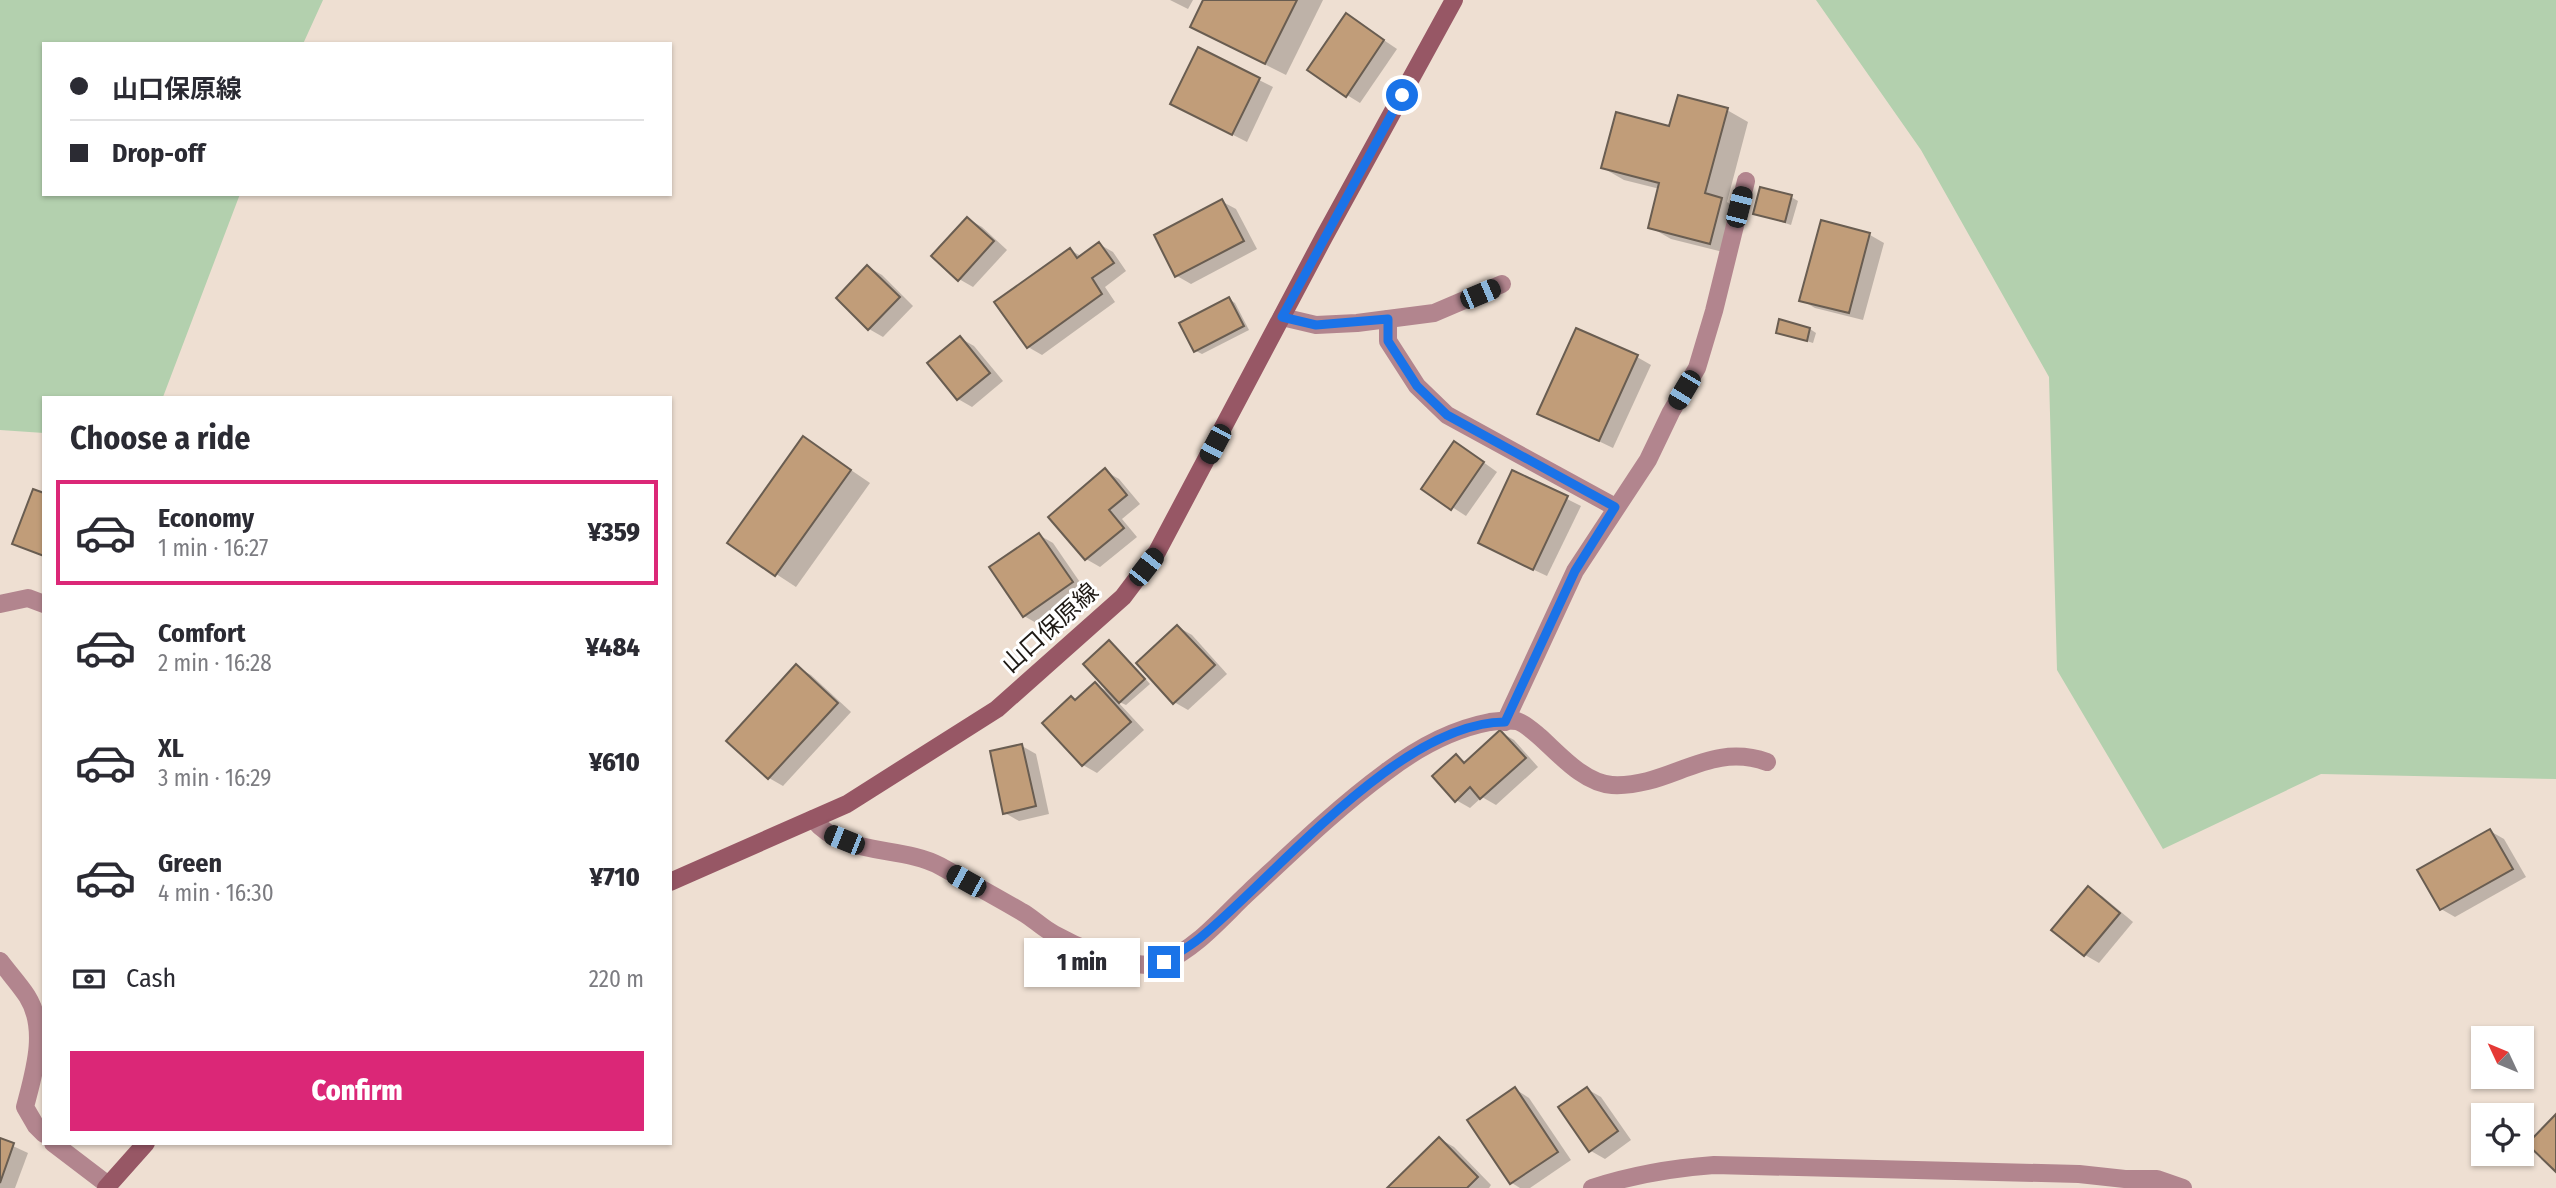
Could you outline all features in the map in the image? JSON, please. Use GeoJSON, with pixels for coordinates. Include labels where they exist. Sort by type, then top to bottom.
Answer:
{"type":"FeatureCollection","features":[{"type":"Feature","properties":{"kind":"main road","name":"山口保原線"},"geometry":{"type":"LineString","coordinates":[[672,881],[847,804],[997,709],[1123,597],[1157,552],[1454,0]]}},
{"type":"Feature","properties":{"kind":"main road"},"geometry":{"type":"LineString","coordinates":[[107,1187],[144,1145]]}},
{"type":"Feature","properties":{"kind":"street"},"geometry":{"type":"LineString","coordinates":[[1505,722],[1575,571],[1648,460],[1671,412],[1697,368],[1746,181]]}},
{"type":"Feature","properties":{"kind":"street"},"geometry":{"type":"LineString","coordinates":[[1282,317],[1316,325],[1434,313],[1502,285]]}},
{"type":"Feature","properties":{"kind":"street"},"geometry":{"type":"LineString","coordinates":[[1388,319],[1388,341],[1417,386],[1447,415],[1615,507]]}},
{"type":"Feature","properties":{"kind":"street"},"geometry":{"type":"LineString","coordinates":[[0,604],[29,598],[42,603]]}},
{"type":"Feature","properties":{"kind":"street"},"geometry":{"type":"LineString","coordinates":[[813,819],[823,832],[860,847],[927,859],[1026,914],[1053,934],[1093,953],[1152,965],[1164,962],[1200,938],[1299,845],[1388,770],[1457,730],[1492,722],[1517,722],[1530,728],[1586,777],[1598,783],[1635,785],[1662,778],[1711,758],[1736,755],[1767,762]]}},
{"type":"Feature","properties":{"kind":"street"},"geometry":{"type":"LineString","coordinates":[[0,961],[27,996],[35,1014],[37,1059],[24,1107],[42,1132]]}},
{"type":"Feature","properties":{"kind":"street"},"geometry":{"type":"LineString","coordinates":[[55,1145],[107,1187]]}},
{"type":"Feature","properties":{"kind":"street"},"geometry":{"type":"LineString","coordinates":[[1592,1188],[1670,1168],[1714,1165],[2078,1174],[2157,1179],[2183,1188]]}},
{"type":"Feature","properties":{"kind":"green space"},"geometry":{"type":"Polygon","coordinates":[[[0,0],[323,0],[304,42],[42,42],[42,196],[239,196],[163,396],[42,396],[42,433],[0,430],[0,0]]]}},
{"type":"Feature","properties":{"kind":"green space"},"geometry":{"type":"Polygon","coordinates":[[[1816,0],[2556,0],[2556,779],[2321,774],[2163,849],[2057,670],[2049,377],[1921,150],[1816,0]]]}},
{"type":"Feature","properties":{"kind":"building"},"geometry":{"type":"Polygon","coordinates":[[[1203,0],[1297,0],[1265,64],[1190,27],[1203,0]]]}},
{"type":"Feature","properties":{"kind":"building"},"geometry":{"type":"Polygon","coordinates":[[[1346,13],[1384,40],[1346,97],[1307,70],[1346,13]]]}},
{"type":"Feature","properties":{"kind":"building"},"geometry":{"type":"Polygon","coordinates":[[[1198,47],[1260,78],[1232,135],[1170,104],[1198,47]]]}},
{"type":"Feature","properties":{"kind":"building"},"geometry":{"type":"Polygon","coordinates":[[[1678,95],[1728,108],[1705,193],[1722,198],[1710,244],[1648,228],[1659,183],[1601,168],[1616,112],[1669,126],[1678,95]]]}},
{"type":"Feature","properties":{"kind":"building"},"geometry":{"type":"Polygon","coordinates":[[[1760,187],[1792,195],[1785,222],[1753,214],[1760,187]]]}},
{"type":"Feature","properties":{"kind":"building"},"geometry":{"type":"Polygon","coordinates":[[[1222,199],[1244,241],[1175,277],[1154,235],[1222,199]]]}},
{"type":"Feature","properties":{"kind":"building"},"geometry":{"type":"Polygon","coordinates":[[[967,217],[994,241],[958,281],[931,256],[967,217]]]}},
{"type":"Feature","properties":{"kind":"building"},"geometry":{"type":"Polygon","coordinates":[[[1821,220],[1870,233],[1849,313],[1799,301],[1821,220]]]}},
{"type":"Feature","properties":{"kind":"building"},"geometry":{"type":"Polygon","coordinates":[[[1099,242],[1114,263],[1092,278],[1102,294],[1027,348],[994,302],[1070,248],[1077,258],[1099,242]]]}},
{"type":"Feature","properties":{"kind":"building"},"geometry":{"type":"Polygon","coordinates":[[[867,265],[900,297],[868,330],[836,298],[867,265]]]}},
{"type":"Feature","properties":{"kind":"building"},"geometry":{"type":"Polygon","coordinates":[[[1229,297],[1244,326],[1194,352],[1179,323],[1229,297]]]}},
{"type":"Feature","properties":{"kind":"building"},"geometry":{"type":"Polygon","coordinates":[[[1779,319],[1810,328],[1807,341],[1776,333],[1779,319]]]}},
{"type":"Feature","properties":{"kind":"building"},"geometry":{"type":"Polygon","coordinates":[[[1576,328],[1638,355],[1599,441],[1537,414],[1576,328]]]}},
{"type":"Feature","properties":{"kind":"building"},"geometry":{"type":"Polygon","coordinates":[[[960,336],[990,373],[957,400],[927,363],[960,336]]]}},
{"type":"Feature","properties":{"kind":"building"},"geometry":{"type":"Polygon","coordinates":[[[803,436],[851,470],[775,576],[727,543],[803,436]]]}},
{"type":"Feature","properties":{"kind":"building"},"geometry":{"type":"Polygon","coordinates":[[[1454,441],[1484,462],[1451,510],[1421,489],[1454,441]]]}},
{"type":"Feature","properties":{"kind":"building"},"geometry":{"type":"Polygon","coordinates":[[[1105,468],[1127,495],[1109,510],[1124,528],[1085,560],[1048,517],[1105,468]]]}},
{"type":"Feature","properties":{"kind":"building"},"geometry":{"type":"Polygon","coordinates":[[[1512,470],[1568,496],[1533,570],[1478,543],[1512,470]]]}},
{"type":"Feature","properties":{"kind":"building"},"geometry":{"type":"Polygon","coordinates":[[[33,489],[42,492],[42,555],[12,544],[33,489]]]}},
{"type":"Feature","properties":{"kind":"building"},"geometry":{"type":"Polygon","coordinates":[[[1039,533],[1073,582],[1023,617],[989,567],[1039,533]]]}},
{"type":"Feature","properties":{"kind":"building"},"geometry":{"type":"Polygon","coordinates":[[[1177,625],[1215,665],[1173,704],[1136,663],[1177,625]]]}},
{"type":"Feature","properties":{"kind":"building"},"geometry":{"type":"Polygon","coordinates":[[[1109,640],[1145,679],[1119,703],[1083,664],[1109,640]]]}},
{"type":"Feature","properties":{"kind":"building"},"geometry":{"type":"Polygon","coordinates":[[[796,664],[838,703],[768,779],[726,741],[796,664]]]}},
{"type":"Feature","properties":{"kind":"building"},"geometry":{"type":"Polygon","coordinates":[[[1095,682],[1131,722],[1082,766],[1042,723],[1071,696],[1075,700],[1095,682]]]}},
{"type":"Feature","properties":{"kind":"building"},"geometry":{"type":"Polygon","coordinates":[[[1500,730],[1526,758],[1480,799],[1470,787],[1455,802],[1432,776],[1456,754],[1464,763],[1500,730]]]}},
{"type":"Feature","properties":{"kind":"building"},"geometry":{"type":"Polygon","coordinates":[[[1022,744],[1036,806],[1003,814],[990,751],[1022,744]]]}},
{"type":"Feature","properties":{"kind":"building"},"geometry":{"type":"Polygon","coordinates":[[[2490,829],[2513,869],[2440,910],[2417,870],[2490,829]]]}},
{"type":"Feature","properties":{"kind":"building"},"geometry":{"type":"Polygon","coordinates":[[[2088,886],[2120,913],[2084,956],[2051,930],[2088,886]]]}},
{"type":"Feature","properties":{"kind":"building"},"geometry":{"type":"Polygon","coordinates":[[[1515,1087],[1558,1152],[1510,1184],[1467,1120],[1515,1087]]]}},
{"type":"Feature","properties":{"kind":"building"},"geometry":{"type":"Polygon","coordinates":[[[1587,1087],[1618,1131],[1589,1152],[1558,1107],[1587,1087]]]}},
{"type":"Feature","properties":{"kind":"building"},"geometry":{"type":"Polygon","coordinates":[[[2556,1114],[2556,1172],[2534,1151],[2534,1137],[2556,1114]]]}},
{"type":"Feature","properties":{"kind":"building"},"geometry":{"type":"Polygon","coordinates":[[[1439,1137],[1478,1177],[1467,1188],[1387,1188],[1439,1137]]]}},
{"type":"Feature","properties":{"kind":"building"},"geometry":{"type":"Polygon","coordinates":[[[0,1138],[14,1143],[0,1183],[0,1138]]]}},
{"type":"Feature","properties":{"kind":"route"},"geometry":{"type":"LineString","coordinates":[[1164,962],[1200,938],[1299,845],[1388,770],[1457,730],[1492,722],[1505,722],[1575,571],[1615,507],[1447,415],[1417,386],[1388,341],[1388,319],[1316,325],[1282,317],[1402,95]]}}]}
